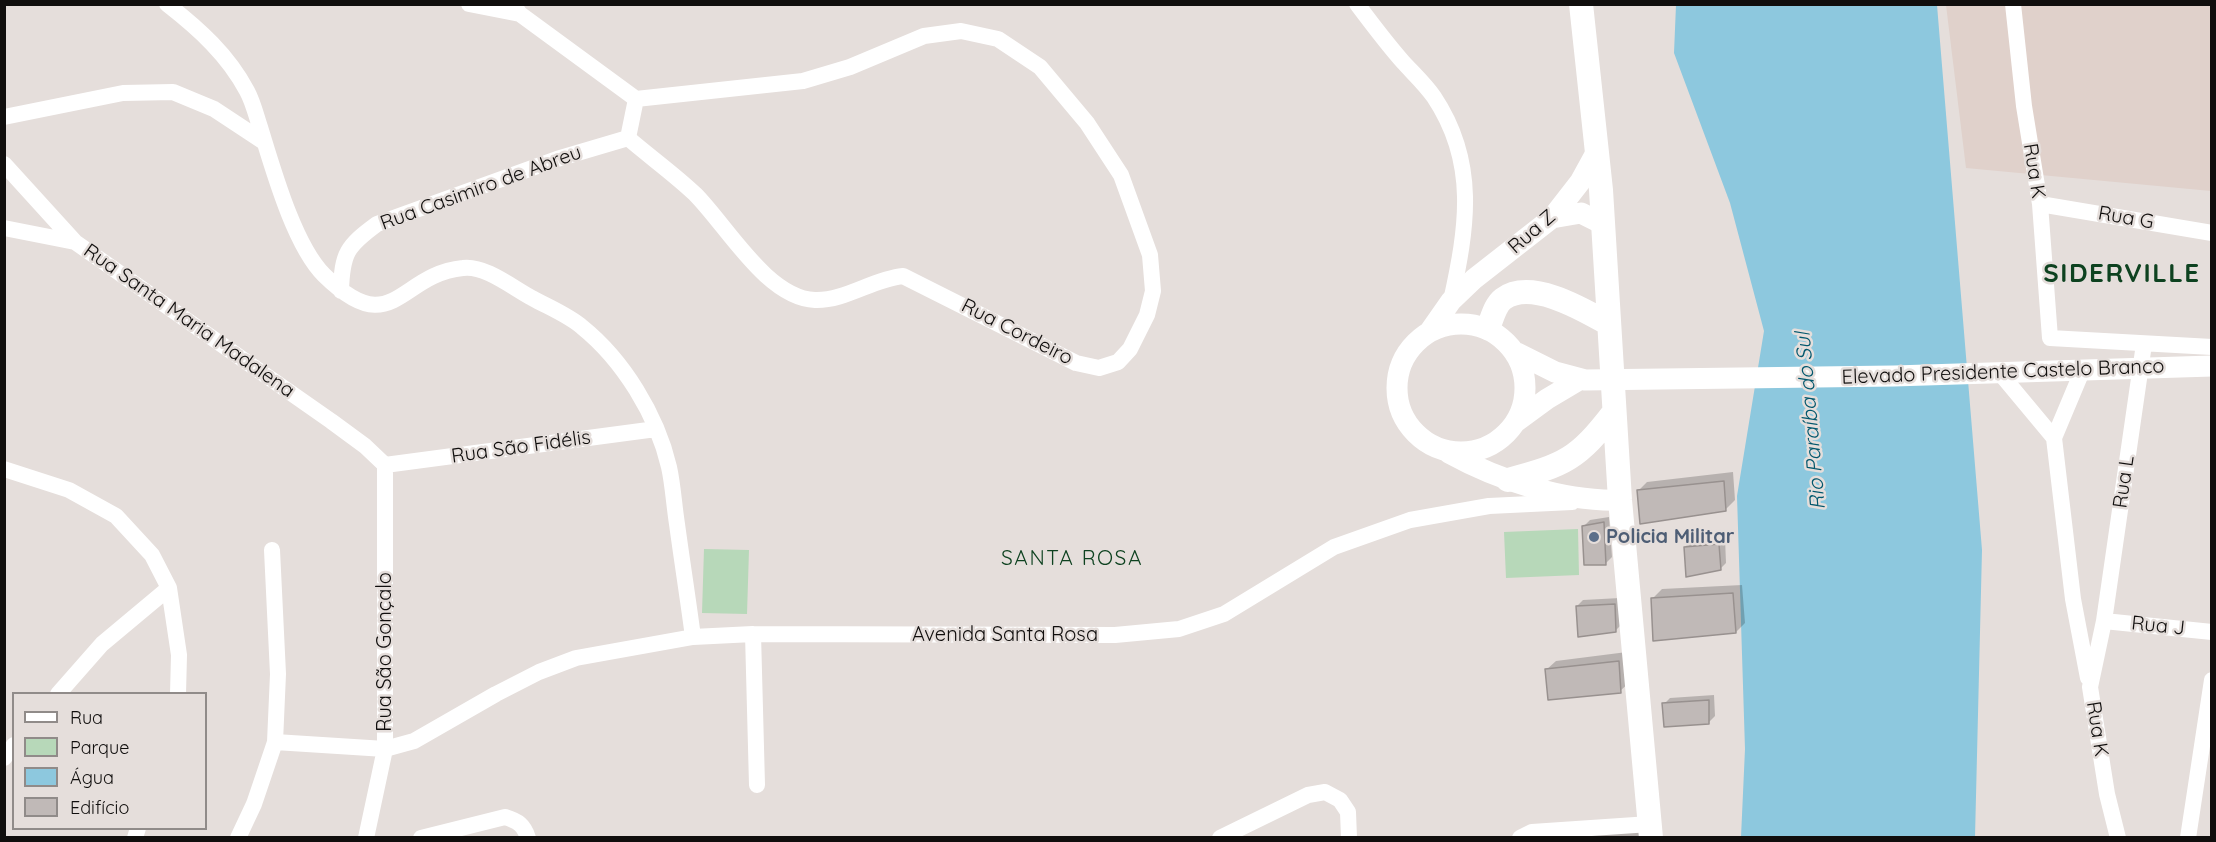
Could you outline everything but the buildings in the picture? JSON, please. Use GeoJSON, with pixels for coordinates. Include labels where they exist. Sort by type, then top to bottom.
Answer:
{"type":"FeatureCollection","features":[{"type":"Feature","properties":{"kind":"main road"},"geometry":{"type":"LineString","coordinates":[[1581,4],[1597,150],[1620,500],[1651,831]]}},
{"type":"Feature","properties":{"kind":"main road"},"geometry":{"type":"LineString","coordinates":[[1488,328],[1502,300],[1512,295],[1532,293],[1557,298],[1577,306],[1609,324]]}},
{"type":"Feature","properties":{"kind":"main road"},"geometry":{"type":"LineString","coordinates":[[1508,480],[1551,469],[1571,459],[1590,443],[1614,412]]}},
{"type":"Feature","properties":{"kind":"street"},"geometry":{"type":"LineString","coordinates":[[166,4],[190,22],[224,55],[248,93],[303,244],[320,270],[341,291],[356,301],[372,305],[388,304],[444,272],[465,267],[488,274],[580,325],[609,351],[656,429],[669,466],[693,637]]}},
{"type":"Feature","properties":{"kind":"street"},"geometry":{"type":"LineString","coordinates":[[469,4],[517,9],[636,99],[628,138]]}},
{"type":"Feature","properties":{"kind":"street"},"geometry":{"type":"LineString","coordinates":[[1357,4],[1380,36],[1433,96],[1457,139],[1466,184],[1464,242],[1451,301]]}},
{"type":"Feature","properties":{"kind":"street","name":"Rua K"},"geometry":{"type":"LineString","coordinates":[[2013,4],[2024,106],[2040,204],[2050,338],[2144,344]]}},
{"type":"Feature","properties":{"kind":"street","name":"Rua Cordeiro"},"geometry":{"type":"LineString","coordinates":[[628,138],[693,192],[776,285],[794,296],[816,300],[839,296],[885,278],[903,276],[1076,363],[1099,368],[1118,362],[1130,349],[1147,315],[1153,291],[1150,255],[1121,175],[1087,123],[1040,67],[998,39],[961,31],[924,36],[850,67],[803,81],[636,99]]}},
{"type":"Feature","properties":{"kind":"street"},"geometry":{"type":"LineString","coordinates":[[4,117],[123,93],[173,92],[214,109],[264,142]]}},
{"type":"Feature","properties":{"kind":"street","name":"Rua Casimiro de Abreu"},"geometry":{"type":"LineString","coordinates":[[341,291],[341,267],[345,252],[356,239],[377,224],[557,159],[628,138]]}},
{"type":"Feature","properties":{"kind":"street","name":"Rua Z"},"geometry":{"type":"LineString","coordinates":[[1430,331],[1451,301],[1474,279],[1552,218],[1580,182],[1597,150]]}},
{"type":"Feature","properties":{"kind":"street","name":"Rua Santa Maria Madalena"},"geometry":{"type":"LineString","coordinates":[[4,164],[75,242],[331,421],[365,446],[385,465]]}},
{"type":"Feature","properties":{"kind":"street","name":"Rua G"},"geometry":{"type":"LineString","coordinates":[[2040,204],[2211,233]]}},
{"type":"Feature","properties":{"kind":"street"},"geometry":{"type":"LineString","coordinates":[[1552,218],[1581,213],[1603,224]]}},
{"type":"Feature","properties":{"kind":"street"},"geometry":{"type":"LineString","coordinates":[[4,228],[75,242]]}},
{"type":"Feature","properties":{"kind":"street"},"geometry":{"type":"LineString","coordinates":[[1517,422],[1524,405],[1527,387],[1524,369],[1516,353],[1504,339],[1488,328],[1459,323],[1430,331],[1413,345],[1401,363],[1396,385],[1399,406],[1408,426],[1424,441],[1479,470],[1508,480],[1594,501]]}},
{"type":"Feature","properties":{"kind":"street"},"geometry":{"type":"LineString","coordinates":[[2144,344],[2211,347]]}},
{"type":"Feature","properties":{"kind":"street","name":"Rua L"},"geometry":{"type":"LineString","coordinates":[[2104,617],[2144,344]]}},
{"type":"Feature","properties":{"kind":"street"},"geometry":{"type":"LineString","coordinates":[[1516,353],[1582,380]]}},
{"type":"Feature","properties":{"kind":"street","name":"Elevado Presidente Castelo Branco"},"geometry":{"type":"LineString","coordinates":[[1582,380],[2211,366]]}},
{"type":"Feature","properties":{"kind":"street"},"geometry":{"type":"LineString","coordinates":[[2083,369],[2054,438],[2073,599],[2090,687]]}},
{"type":"Feature","properties":{"kind":"street"},"geometry":{"type":"LineString","coordinates":[[1999,372],[2054,438]]}},
{"type":"Feature","properties":{"kind":"street"},"geometry":{"type":"LineString","coordinates":[[1443,450],[1464,453],[1485,448],[1503,437],[1517,422],[1547,399],[1582,380]]}},
{"type":"Feature","properties":{"kind":"street","name":"Rua São Fidélis"},"geometry":{"type":"LineString","coordinates":[[385,465],[656,429]]}},
{"type":"Feature","properties":{"kind":"street","name":"Rua São Gonçalo"},"geometry":{"type":"LineString","coordinates":[[366,837],[386,749],[385,465]]}},
{"type":"Feature","properties":{"kind":"street"},"geometry":{"type":"LineString","coordinates":[[4,469],[69,490],[116,516],[152,555],[169,588],[179,655],[178,692]]}},
{"type":"Feature","properties":{"kind":"street","name":"Avenida Santa Rosa"},"geometry":{"type":"LineString","coordinates":[[275,742],[386,749],[414,741],[505,690],[576,658],[693,637],[753,634],[1115,635],[1179,629],[1224,614],[1334,547],[1410,520],[1489,506],[1620,500]]}},
{"type":"Feature","properties":{"kind":"street"},"geometry":{"type":"LineString","coordinates":[[238,837],[254,804],[275,742],[278,674],[272,550]]}},
{"type":"Feature","properties":{"kind":"street"},"geometry":{"type":"LineString","coordinates":[[59,692],[102,644],[169,588]]}},
{"type":"Feature","properties":{"kind":"street","name":"Rua J"},"geometry":{"type":"LineString","coordinates":[[2073,599],[2090,616],[2211,632]]}},
{"type":"Feature","properties":{"kind":"street","name":"Rua K"},"geometry":{"type":"LineString","coordinates":[[2104,617],[2090,687],[2107,794],[2118,837]]}},
{"type":"Feature","properties":{"kind":"street"},"geometry":{"type":"LineString","coordinates":[[753,634],[757,785]]}},
{"type":"Feature","properties":{"kind":"street"},"geometry":{"type":"LineString","coordinates":[[2188,837],[2211,680]]}},
{"type":"Feature","properties":{"kind":"street"},"geometry":{"type":"LineString","coordinates":[[1220,837],[1308,795],[1325,792],[1340,800],[1348,812],[1349,837]]}},
{"type":"Feature","properties":{"kind":"street"},"geometry":{"type":"LineString","coordinates":[[421,837],[505,817],[517,821],[525,828],[528,837]]}},
{"type":"Feature","properties":{"kind":"street"},"geometry":{"type":"LineString","coordinates":[[1520,837],[1532,832],[1651,831]]}},
{"type":"Feature","properties":{"kind":"shaded area"},"geometry":{"type":"Polygon","coordinates":[[[1946,5],[2211,5],[2211,191],[1966,168],[1946,5]]]}},
{"type":"Feature","properties":{"kind":"green space"},"geometry":{"type":"Polygon","coordinates":[[[1578,529],[1579,575],[1506,578],[1504,532],[1578,529]]]}},
{"type":"Feature","properties":{"kind":"green space"},"geometry":{"type":"Polygon","coordinates":[[[704,549],[749,550],[747,614],[702,613],[704,549]]]}},
{"type":"Feature","properties":{"kind":"water","name":"Rio Paraíba do Sul"},"geometry":{"type":"Polygon","coordinates":[[[1676,5],[1937,5],[1982,550],[1975,837],[1741,837],[1745,749],[1737,496],[1764,331],[1730,203],[1674,53],[1676,5]]]}},
{"type":"Feature","properties":{"kind":"place","name":"Policia Militar"},"geometry":{"type":"Point","coordinates":[1594,537]}},
{"type":"Feature","properties":{"kind":"district","name":"SIDERVILLE"},"geometry":{"type":"Point","coordinates":[2122,274]}},
{"type":"Feature","properties":{"kind":"district","name":"SANTA ROSA"},"geometry":{"type":"Point","coordinates":[1072,559]}}]}
